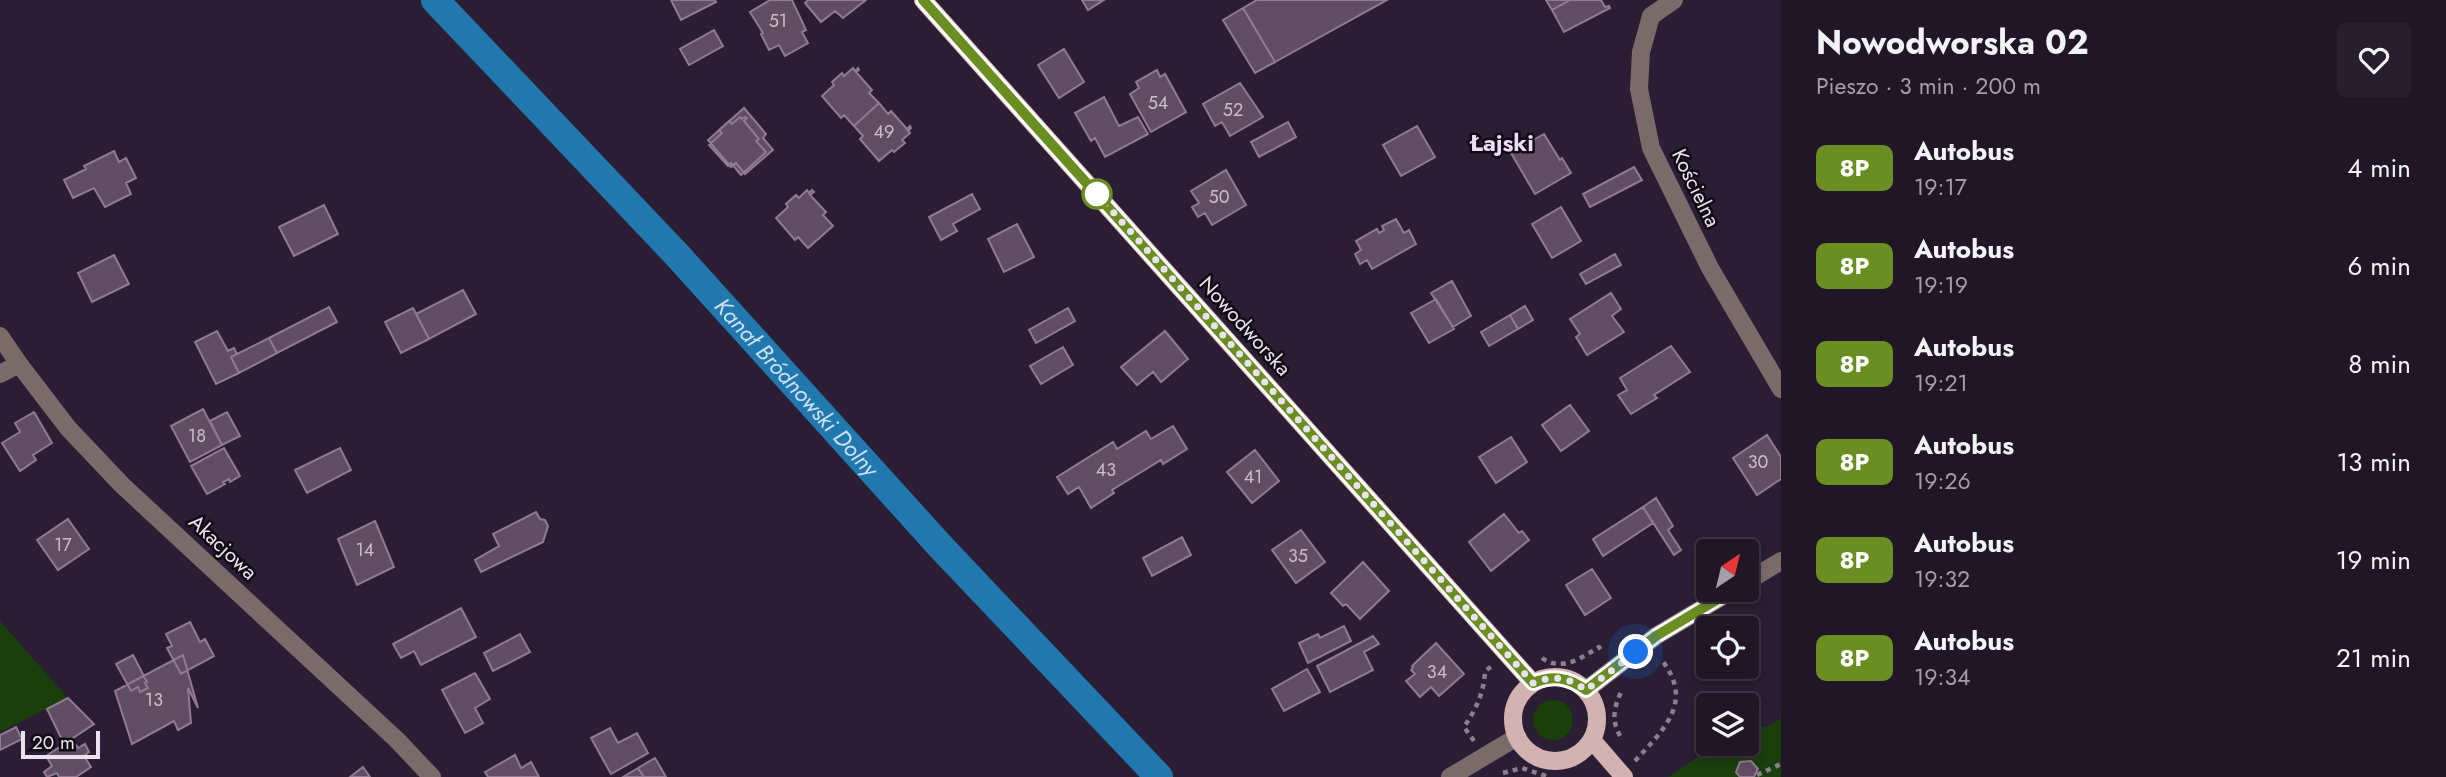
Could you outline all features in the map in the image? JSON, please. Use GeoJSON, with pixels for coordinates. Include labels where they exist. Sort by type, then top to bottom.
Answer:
{"type":"FeatureCollection","features":[{"type":"Feature","properties":{"kind":"main road","name":"Nowodworska"},"geometry":{"type":"LineString","coordinates":[[923,0],[1533,683]]}},
{"type":"Feature","properties":{"kind":"main road"},"geometry":{"type":"LineString","coordinates":[[1559,677],[1586,690],[1593,700],[1597,722],[1592,740],[1581,753],[1567,760],[1548,761],[1527,751],[1517,737],[1513,724],[1514,708],[1523,692],[1533,683],[1545,678],[1559,677]]}},
{"type":"Feature","properties":{"kind":"main road"},"geometry":{"type":"LineString","coordinates":[[1592,740],[1624,777]]}},
{"type":"Feature","properties":{"kind":"street","name":"Kościelna"},"geometry":{"type":"LineString","coordinates":[[1674,0],[1651,16],[1641,52],[1639,89],[1651,148],[1710,268],[1781,389]]}},
{"type":"Feature","properties":{"kind":"street","name":"Akacjowa"},"geometry":{"type":"LineString","coordinates":[[0,336],[68,428],[122,485],[397,740],[432,777]]}},
{"type":"Feature","properties":{"kind":"street"},"geometry":{"type":"LineString","coordinates":[[0,374],[19,364]]}},
{"type":"Feature","properties":{"kind":"street"},"geometry":{"type":"LineString","coordinates":[[1759,574],[1781,561]]}},
{"type":"Feature","properties":{"kind":"street"},"geometry":{"type":"LineString","coordinates":[[1586,690],[1656,636],[1713,602]]}},
{"type":"Feature","properties":{"kind":"street"},"geometry":{"type":"LineString","coordinates":[[1450,777],[1517,737]]}},
{"type":"Feature","properties":{"kind":"path"},"geometry":{"type":"LineString","coordinates":[[1637,759],[1659,737],[1674,712],[1672,672],[1661,658]]}},
{"type":"Feature","properties":{"kind":"path"},"geometry":{"type":"LineString","coordinates":[[1757,775],[1781,764]]}},
{"type":"Feature","properties":{"kind":"path"},"geometry":{"type":"LineString","coordinates":[[1768,777],[1772,769]]}},
{"type":"Feature","properties":{"kind":"green space"},"geometry":{"type":"Polygon","coordinates":[[[0,621],[68,698],[0,732],[0,621]]]}},
{"type":"Feature","properties":{"kind":"green space"},"geometry":{"type":"Polygon","coordinates":[[[1553,700],[1567,706],[1573,720],[1567,734],[1553,740],[1539,734],[1533,720],[1539,706],[1553,700]]]}},
{"type":"Feature","properties":{"kind":"green space"},"geometry":{"type":"Polygon","coordinates":[[[1781,718],[1781,777],[1668,777],[1699,756],[1759,756],[1759,727],[1767,727],[1781,718]]]}},
{"type":"Feature","properties":{"kind":"building"},"geometry":{"type":"Polygon","coordinates":[[[671,0],[715,0],[716,2],[681,20],[671,0]]]}},
{"type":"Feature","properties":{"kind":"building"},"geometry":{"type":"Polygon","coordinates":[[[770,0],[792,0],[806,30],[802,32],[808,43],[785,56],[779,45],[769,50],[761,34],[763,33],[750,12],[770,0]]]}},
{"type":"Feature","properties":{"kind":"building"},"geometry":{"type":"Polygon","coordinates":[[[808,0],[866,0],[843,18],[835,11],[821,22],[805,3],[808,0]]]}},
{"type":"Feature","properties":{"kind":"building"},"geometry":{"type":"Polygon","coordinates":[[[1082,0],[1104,0],[1088,10],[1082,0]]]}},
{"type":"Feature","properties":{"kind":"building"},"geometry":{"type":"Polygon","coordinates":[[[1257,0],[1387,0],[1275,62],[1243,8],[1257,0]]]}},
{"type":"Feature","properties":{"kind":"building"},"geometry":{"type":"Polygon","coordinates":[[[1546,0],[1570,0],[1552,10],[1546,0]]]}},
{"type":"Feature","properties":{"kind":"building"},"geometry":{"type":"Polygon","coordinates":[[[1570,0],[1601,0],[1605,7],[1610,8],[1564,32],[1552,10],[1570,0]]]}},
{"type":"Feature","properties":{"kind":"building"},"geometry":{"type":"Polygon","coordinates":[[[1243,8],[1275,62],[1255,73],[1223,20],[1243,8]]]}},
{"type":"Feature","properties":{"kind":"building"},"geometry":{"type":"Polygon","coordinates":[[[714,30],[723,46],[689,65],[680,49],[714,30]]]}},
{"type":"Feature","properties":{"kind":"building"},"geometry":{"type":"Polygon","coordinates":[[[1064,49],[1084,82],[1059,98],[1038,65],[1064,49]]]}},
{"type":"Feature","properties":{"kind":"building"},"geometry":{"type":"Polygon","coordinates":[[[853,68],[855,71],[858,68],[856,72],[872,90],[869,93],[879,103],[854,126],[844,115],[841,118],[822,96],[834,85],[832,82],[853,68]]]}},
{"type":"Feature","properties":{"kind":"building"},"geometry":{"type":"Polygon","coordinates":[[[1157,70],[1160,77],[1165,74],[1186,112],[1151,132],[1130,94],[1139,88],[1136,82],[1157,70]]]}},
{"type":"Feature","properties":{"kind":"building"},"geometry":{"type":"Polygon","coordinates":[[[1240,83],[1263,117],[1230,136],[1222,122],[1215,126],[1203,104],[1240,83]]]}},
{"type":"Feature","properties":{"kind":"building"},"geometry":{"type":"Polygon","coordinates":[[[1104,97],[1119,126],[1138,117],[1148,134],[1105,157],[1095,138],[1091,141],[1075,113],[1104,97]]]}},
{"type":"Feature","properties":{"kind":"building"},"geometry":{"type":"Polygon","coordinates":[[[879,103],[888,114],[891,111],[907,129],[910,126],[911,128],[908,131],[910,133],[902,140],[905,143],[879,161],[860,139],[863,136],[854,126],[879,103]]]}},
{"type":"Feature","properties":{"kind":"building"},"geometry":{"type":"Polygon","coordinates":[[[744,108],[766,134],[763,138],[773,150],[745,174],[736,163],[731,167],[708,140],[744,108]]]}},
{"type":"Feature","properties":{"kind":"building"},"geometry":{"type":"Polygon","coordinates":[[[740,117],[747,118],[744,121],[766,152],[741,175],[731,163],[728,166],[709,145],[722,133],[719,130],[729,121],[732,124],[740,117]]]}},
{"type":"Feature","properties":{"kind":"building"},"geometry":{"type":"Polygon","coordinates":[[[1288,122],[1296,137],[1259,157],[1251,142],[1288,122]]]}},
{"type":"Feature","properties":{"kind":"building"},"geometry":{"type":"Polygon","coordinates":[[[1417,126],[1435,157],[1401,176],[1383,145],[1417,126]]]}},
{"type":"Feature","properties":{"kind":"building"},"geometry":{"type":"Polygon","coordinates":[[[1544,134],[1571,173],[1535,194],[1511,153],[1544,134]]]}},
{"type":"Feature","properties":{"kind":"building"},"geometry":{"type":"Polygon","coordinates":[[[114,151],[119,162],[126,158],[136,178],[126,183],[131,194],[105,207],[94,188],[73,198],[64,180],[114,151]]]}},
{"type":"Feature","properties":{"kind":"building"},"geometry":{"type":"Polygon","coordinates":[[[1634,167],[1642,180],[1590,207],[1583,194],[1634,167]]]}},
{"type":"Feature","properties":{"kind":"building"},"geometry":{"type":"Polygon","coordinates":[[[1226,170],[1246,205],[1212,225],[1205,213],[1198,217],[1192,207],[1199,203],[1191,191],[1226,170]]]}},
{"type":"Feature","properties":{"kind":"building"},"geometry":{"type":"Polygon","coordinates":[[[807,190],[809,193],[812,190],[814,192],[810,195],[826,212],[823,215],[833,226],[808,248],[798,237],[795,240],[776,218],[788,207],[786,204],[796,195],[799,198],[807,190]]]}},
{"type":"Feature","properties":{"kind":"building"},"geometry":{"type":"Polygon","coordinates":[[[972,194],[980,209],[953,224],[957,231],[941,240],[929,217],[972,194]]]}},
{"type":"Feature","properties":{"kind":"building"},"geometry":{"type":"Polygon","coordinates":[[[324,205],[338,234],[294,256],[279,227],[324,205]]]}},
{"type":"Feature","properties":{"kind":"building"},"geometry":{"type":"Polygon","coordinates":[[[1561,207],[1581,241],[1552,258],[1532,224],[1561,207]]]}},
{"type":"Feature","properties":{"kind":"building"},"geometry":{"type":"Polygon","coordinates":[[[1396,219],[1404,233],[1409,230],[1416,244],[1372,269],[1367,260],[1360,264],[1355,254],[1361,250],[1356,241],[1377,229],[1379,233],[1384,230],[1382,226],[1396,219]]]}},
{"type":"Feature","properties":{"kind":"building"},"geometry":{"type":"Polygon","coordinates":[[[1017,224],[1034,257],[1004,272],[988,239],[1017,224]]]}},
{"type":"Feature","properties":{"kind":"building"},"geometry":{"type":"Polygon","coordinates":[[[1615,254],[1621,265],[1586,284],[1580,274],[1615,254]]]}},
{"type":"Feature","properties":{"kind":"building"},"geometry":{"type":"Polygon","coordinates":[[[114,255],[129,284],[92,302],[78,273],[114,255]]]}},
{"type":"Feature","properties":{"kind":"building"},"geometry":{"type":"Polygon","coordinates":[[[1452,281],[1471,316],[1453,327],[1431,293],[1452,281]]]}},
{"type":"Feature","properties":{"kind":"building"},"geometry":{"type":"Polygon","coordinates":[[[463,290],[476,314],[429,339],[416,314],[463,290]]]}},
{"type":"Feature","properties":{"kind":"building"},"geometry":{"type":"Polygon","coordinates":[[[1611,293],[1621,309],[1612,316],[1624,332],[1587,355],[1576,337],[1580,334],[1570,319],[1611,293]]]}},
{"type":"Feature","properties":{"kind":"building"},"geometry":{"type":"Polygon","coordinates":[[[1436,299],[1454,329],[1429,343],[1411,313],[1436,299]]]}},
{"type":"Feature","properties":{"kind":"building"},"geometry":{"type":"Polygon","coordinates":[[[1525,306],[1533,320],[1518,329],[1510,315],[1525,306]]]}},
{"type":"Feature","properties":{"kind":"building"},"geometry":{"type":"Polygon","coordinates":[[[329,307],[337,322],[277,353],[269,338],[329,307]]]}},
{"type":"Feature","properties":{"kind":"building"},"geometry":{"type":"Polygon","coordinates":[[[413,308],[429,339],[401,353],[385,322],[413,308]]]}},
{"type":"Feature","properties":{"kind":"building"},"geometry":{"type":"Polygon","coordinates":[[[1068,308],[1075,321],[1036,343],[1029,330],[1068,308]]]}},
{"type":"Feature","properties":{"kind":"building"},"geometry":{"type":"Polygon","coordinates":[[[1510,315],[1518,329],[1489,346],[1481,332],[1510,315]]]}},
{"type":"Feature","properties":{"kind":"building"},"geometry":{"type":"Polygon","coordinates":[[[217,331],[228,351],[234,348],[237,354],[231,357],[239,373],[216,384],[195,342],[217,331]]]}},
{"type":"Feature","properties":{"kind":"building"},"geometry":{"type":"Polygon","coordinates":[[[1165,331],[1188,359],[1161,382],[1153,372],[1137,385],[1121,367],[1165,331]]]}},
{"type":"Feature","properties":{"kind":"building"},"geometry":{"type":"Polygon","coordinates":[[[269,338],[277,353],[239,373],[231,357],[269,338]]]}},
{"type":"Feature","properties":{"kind":"building"},"geometry":{"type":"Polygon","coordinates":[[[1671,346],[1690,372],[1654,395],[1657,398],[1631,414],[1618,395],[1627,390],[1620,378],[1671,346]]]}},
{"type":"Feature","properties":{"kind":"building"},"geometry":{"type":"Polygon","coordinates":[[[1063,347],[1073,365],[1041,384],[1030,366],[1063,347]]]}},
{"type":"Feature","properties":{"kind":"building"},"geometry":{"type":"Polygon","coordinates":[[[1570,405],[1589,431],[1561,451],[1542,425],[1570,405]]]}},
{"type":"Feature","properties":{"kind":"building"},"geometry":{"type":"Polygon","coordinates":[[[203,409],[222,445],[190,462],[171,426],[203,409]]]}},
{"type":"Feature","properties":{"kind":"building"},"geometry":{"type":"Polygon","coordinates":[[[34,412],[52,443],[33,455],[36,460],[20,471],[2,443],[20,432],[15,423],[34,412]]]}},
{"type":"Feature","properties":{"kind":"building"},"geometry":{"type":"Polygon","coordinates":[[[227,412],[240,436],[222,445],[210,421],[227,412]]]}},
{"type":"Feature","properties":{"kind":"building"},"geometry":{"type":"Polygon","coordinates":[[[1173,426],[1187,449],[1163,464],[1161,460],[1112,490],[1114,493],[1091,508],[1079,487],[1068,494],[1057,477],[1113,442],[1117,449],[1146,431],[1151,439],[1173,426]]]}},
{"type":"Feature","properties":{"kind":"building"},"geometry":{"type":"Polygon","coordinates":[[[1767,435],[1781,457],[1781,479],[1757,495],[1733,458],[1767,435]]]}},
{"type":"Feature","properties":{"kind":"building"},"geometry":{"type":"Polygon","coordinates":[[[1511,437],[1527,462],[1496,483],[1479,457],[1511,437]]]}},
{"type":"Feature","properties":{"kind":"building"},"geometry":{"type":"Polygon","coordinates":[[[224,448],[240,476],[230,482],[229,479],[223,482],[225,484],[207,494],[191,466],[224,448]]]}},
{"type":"Feature","properties":{"kind":"building"},"geometry":{"type":"Polygon","coordinates":[[[340,448],[351,470],[307,493],[295,470],[340,448]]]}},
{"type":"Feature","properties":{"kind":"building"},"geometry":{"type":"Polygon","coordinates":[[[1255,450],[1279,481],[1252,503],[1227,472],[1255,450]]]}},
{"type":"Feature","properties":{"kind":"building"},"geometry":{"type":"Polygon","coordinates":[[[1656,498],[1673,526],[1668,530],[1681,550],[1674,555],[1643,507],[1656,498]]]}},
{"type":"Feature","properties":{"kind":"building"},"geometry":{"type":"Polygon","coordinates":[[[1643,507],[1653,523],[1603,556],[1593,539],[1643,507]]]}},
{"type":"Feature","properties":{"kind":"building"},"geometry":{"type":"Polygon","coordinates":[[[536,512],[548,526],[543,542],[481,572],[475,560],[499,546],[493,534],[536,512]]]}},
{"type":"Feature","properties":{"kind":"building"},"geometry":{"type":"Polygon","coordinates":[[[1504,514],[1519,533],[1522,531],[1529,540],[1491,571],[1469,542],[1504,514]]]}},
{"type":"Feature","properties":{"kind":"building"},"geometry":{"type":"Polygon","coordinates":[[[68,519],[89,549],[58,570],[37,540],[68,519]]]}},
{"type":"Feature","properties":{"kind":"building"},"geometry":{"type":"Polygon","coordinates":[[[375,521],[394,567],[357,585],[338,539],[375,521]]]}},
{"type":"Feature","properties":{"kind":"building"},"geometry":{"type":"Polygon","coordinates":[[[1301,530],[1325,562],[1296,583],[1272,550],[1301,530]]]}},
{"type":"Feature","properties":{"kind":"building"},"geometry":{"type":"Polygon","coordinates":[[[1182,537],[1191,555],[1152,576],[1143,558],[1182,537]]]}},
{"type":"Feature","properties":{"kind":"building"},"geometry":{"type":"Polygon","coordinates":[[[1363,562],[1389,591],[1360,619],[1331,593],[1363,562]]]}},
{"type":"Feature","properties":{"kind":"building"},"geometry":{"type":"Polygon","coordinates":[[[1592,569],[1611,598],[1585,615],[1566,585],[1592,569]]]}},
{"type":"Feature","properties":{"kind":"building"},"geometry":{"type":"Polygon","coordinates":[[[461,608],[476,637],[421,665],[414,651],[401,658],[393,644],[461,608]]]}},
{"type":"Feature","properties":{"kind":"building"},"geometry":{"type":"Polygon","coordinates":[[[190,622],[200,642],[205,639],[214,656],[181,674],[167,648],[172,646],[166,634],[190,622]]]}},
{"type":"Feature","properties":{"kind":"building"},"geometry":{"type":"Polygon","coordinates":[[[1344,626],[1351,641],[1308,663],[1299,643],[1318,634],[1320,638],[1344,626]]]}},
{"type":"Feature","properties":{"kind":"building"},"geometry":{"type":"Polygon","coordinates":[[[520,634],[530,652],[493,671],[484,653],[520,634]]]}},
{"type":"Feature","properties":{"kind":"building"},"geometry":{"type":"Polygon","coordinates":[[[1373,636],[1379,644],[1364,652],[1373,670],[1330,692],[1317,666],[1373,636]]]}},
{"type":"Feature","properties":{"kind":"building"},"geometry":{"type":"Polygon","coordinates":[[[1436,643],[1464,674],[1439,696],[1431,687],[1420,697],[1406,681],[1415,674],[1411,670],[1412,666],[1436,643]]]}},
{"type":"Feature","properties":{"kind":"building"},"geometry":{"type":"Polygon","coordinates":[[[133,655],[147,682],[145,683],[148,688],[140,692],[138,687],[131,691],[116,664],[133,655]]]}},
{"type":"Feature","properties":{"kind":"building"},"geometry":{"type":"Polygon","coordinates":[[[183,655],[198,708],[188,688],[191,723],[178,730],[174,721],[132,744],[115,691],[183,655]]]}},
{"type":"Feature","properties":{"kind":"building"},"geometry":{"type":"Polygon","coordinates":[[[1307,669],[1320,692],[1284,711],[1272,689],[1307,669]]]}},
{"type":"Feature","properties":{"kind":"building"},"geometry":{"type":"Polygon","coordinates":[[[475,673],[490,699],[475,708],[483,723],[465,733],[442,690],[475,673]]]}},
{"type":"Feature","properties":{"kind":"building"},"geometry":{"type":"Polygon","coordinates":[[[68,698],[94,724],[64,744],[47,709],[68,698]]]}},
{"type":"Feature","properties":{"kind":"building"},"geometry":{"type":"Polygon","coordinates":[[[16,727],[22,739],[0,750],[0,735],[16,727]]]}},
{"type":"Feature","properties":{"kind":"building"},"geometry":{"type":"Polygon","coordinates":[[[610,728],[618,743],[637,733],[648,753],[611,774],[591,738],[610,728]]]}},
{"type":"Feature","properties":{"kind":"building"},"geometry":{"type":"Polygon","coordinates":[[[72,739],[78,748],[85,744],[89,752],[84,756],[91,767],[76,777],[59,777],[57,773],[47,777],[44,772],[52,766],[46,756],[72,739]]]}},
{"type":"Feature","properties":{"kind":"building"},"geometry":{"type":"Polygon","coordinates":[[[515,755],[521,768],[531,762],[539,777],[488,777],[485,772],[515,755]]]}},
{"type":"Feature","properties":{"kind":"building"},"geometry":{"type":"Polygon","coordinates":[[[655,758],[666,777],[644,777],[638,768],[655,758]]]}},
{"type":"Feature","properties":{"kind":"building"},"geometry":{"type":"Polygon","coordinates":[[[1751,761],[1758,769],[1754,777],[1740,777],[1736,772],[1740,762],[1751,761]]]}},
{"type":"Feature","properties":{"kind":"building"},"geometry":{"type":"Polygon","coordinates":[[[363,767],[370,777],[350,777],[363,767]]]}},
{"type":"Feature","properties":{"kind":"building"},"geometry":{"type":"Polygon","coordinates":[[[638,768],[644,777],[623,777],[638,768]]]}},
{"type":"Feature","properties":{"kind":"waterway","name":"Kanał Bródnowski Dolny"},"geometry":{"type":"LineString","coordinates":[[435,0],[678,256],[940,546],[1159,777]]}},
{"type":"Feature","properties":{"kind":"bus line","name":"8P"},"geometry":{"type":"LineString","coordinates":[[923,0],[1533,683],[1545,678],[1559,677],[1586,690],[1656,636],[1713,602]]}},
{"type":"Feature","properties":{"kind":"district","name":"Łajski"},"geometry":{"type":"Point","coordinates":[1502,143]}},
{"type":"Feature","properties":{"kind":"route"},"geometry":{"type":"LineString","coordinates":[[1097,194],[1533,683],[1545,678],[1559,677],[1586,690],[1636,652]]}}]}
